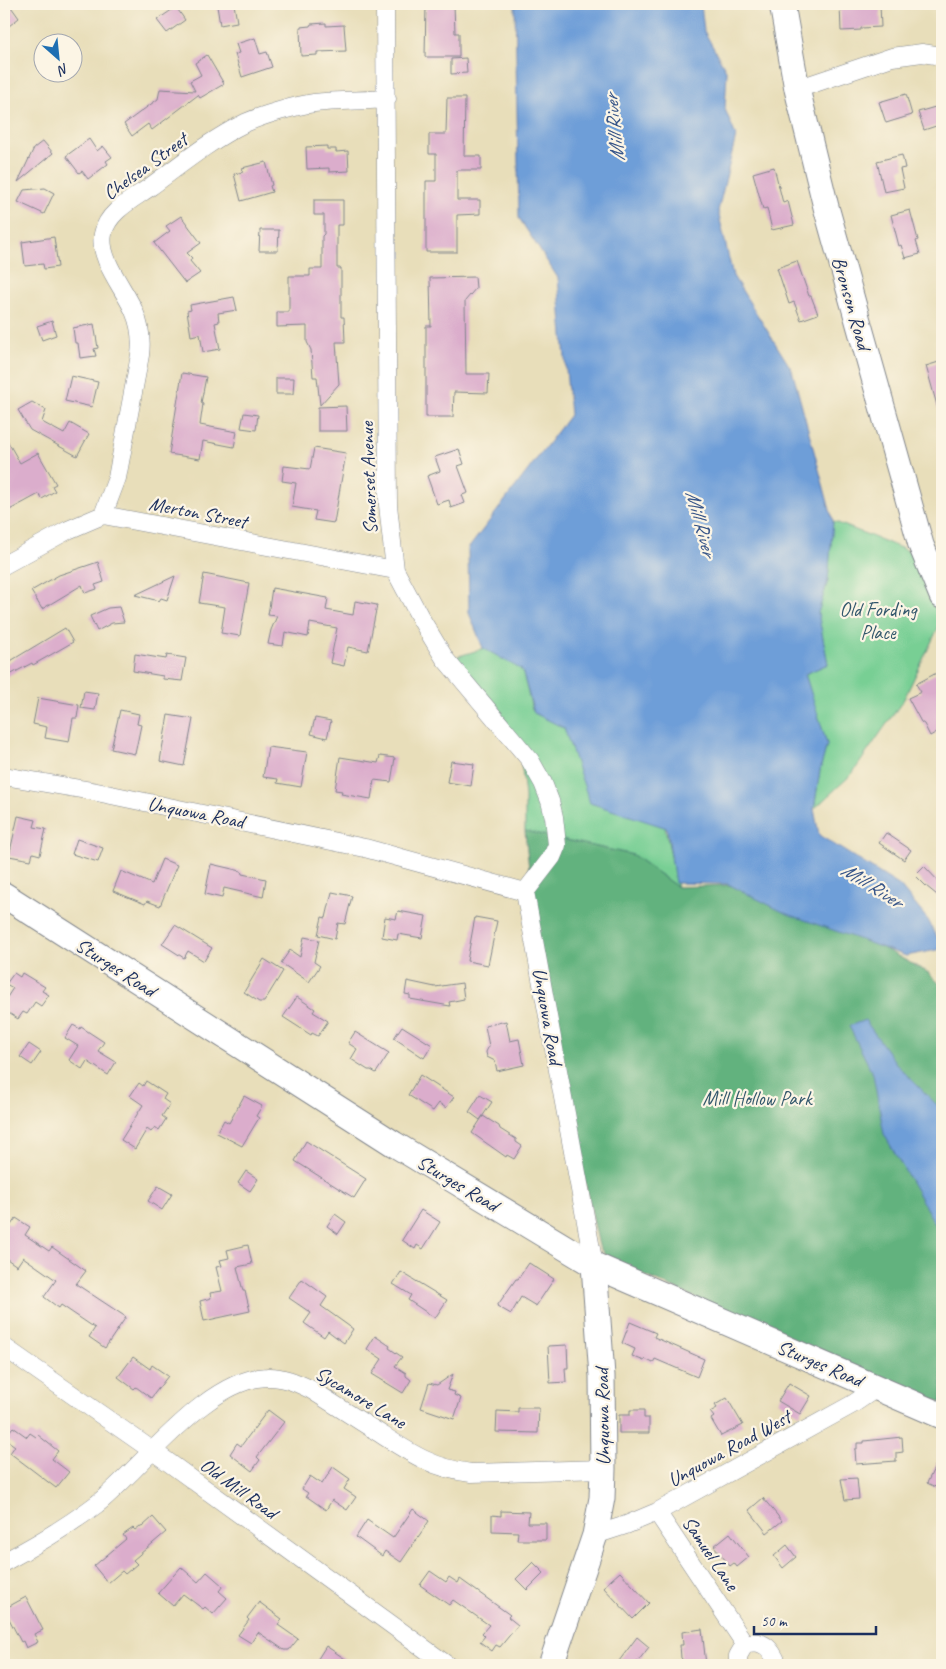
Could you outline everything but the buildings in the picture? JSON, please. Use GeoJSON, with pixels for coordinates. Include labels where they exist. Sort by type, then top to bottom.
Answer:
{"type":"FeatureCollection","features":[{"type":"Feature","properties":{"kind":"main road","name":"Bronson Road"},"geometry":{"type":"LineString","coordinates":[[782,4],[798,89],[826,207],[921,545],[942,596]]}},
{"type":"Feature","properties":{"kind":"main road","name":"Sturges Road"},"geometry":{"type":"LineString","coordinates":[[4,895],[378,1134],[594,1265],[942,1416]]}},
{"type":"Feature","properties":{"kind":"main road","name":"Unquowa Road"},"geometry":{"type":"LineString","coordinates":[[551,1665],[595,1535],[602,1498],[602,1376],[594,1265]]}},
{"type":"Feature","properties":{"kind":"street","name":"Somerset Avenue"},"geometry":{"type":"LineString","coordinates":[[385,4],[388,505],[395,570],[421,620],[446,659],[530,760],[550,801],[554,816],[556,845],[552,857],[525,892]]}},
{"type":"Feature","properties":{"kind":"street"},"geometry":{"type":"LineString","coordinates":[[798,89],[892,58],[922,53],[942,56]]}},
{"type":"Feature","properties":{"kind":"street","name":"Chelsea Street"},"geometry":{"type":"LineString","coordinates":[[103,515],[117,478],[141,341],[140,327],[134,310],[108,264],[102,244],[103,233],[112,216],[180,165],[245,124],[265,116],[314,103],[387,100]]}},
{"type":"Feature","properties":{"kind":"street"},"geometry":{"type":"LineString","coordinates":[[4,566],[68,530],[103,515]]}},
{"type":"Feature","properties":{"kind":"street","name":"Merton Street"},"geometry":{"type":"LineString","coordinates":[[103,515],[395,570]]}},
{"type":"Feature","properties":{"kind":"street","name":"Unquowa Road"},"geometry":{"type":"LineString","coordinates":[[4,776],[110,795],[365,848],[525,892],[594,1265]]}},
{"type":"Feature","properties":{"kind":"street","name":"Old Mill Road"},"geometry":{"type":"LineString","coordinates":[[4,1347],[153,1451],[447,1665]]}},
{"type":"Feature","properties":{"kind":"street","name":"Sycamore Lane"},"geometry":{"type":"LineString","coordinates":[[4,1562],[64,1528],[98,1503],[182,1422],[227,1388],[255,1378],[269,1376],[291,1380],[310,1389],[420,1459],[442,1468],[471,1473],[603,1469]]}},
{"type":"Feature","properties":{"kind":"street","name":"Unquowa Road West"},"geometry":{"type":"LineString","coordinates":[[595,1535],[657,1512],[853,1404],[878,1387]]}},
{"type":"Feature","properties":{"kind":"street","name":"Samuel Lane"},"geometry":{"type":"LineString","coordinates":[[657,1512],[746,1644]]}},
{"type":"Feature","properties":{"kind":"street"},"geometry":{"type":"LineString","coordinates":[[738,1665],[738,1656],[746,1644],[754,1641],[763,1644],[773,1654],[778,1665]]}},
{"type":"Feature","properties":{"kind":"green space","name":"Old Fording Place"},"geometry":{"type":"Polygon","coordinates":[[[833,521],[911,552],[941,622],[904,699],[852,774],[814,809],[820,770],[827,744],[805,674],[828,664],[818,613],[828,580],[833,521]]]}},
{"type":"Feature","properties":{"kind":"green space"},"geometry":{"type":"Polygon","coordinates":[[[488,647],[522,670],[532,709],[567,728],[665,827],[677,887],[633,855],[525,831],[525,797],[519,741],[456,657],[488,647]]]}},
{"type":"Feature","properties":{"kind":"green space","name":"Mill Hollow Park"},"geometry":{"type":"Polygon","coordinates":[[[525,831],[633,855],[677,887],[730,885],[883,948],[929,973],[942,986],[942,1403],[899,1383],[831,1358],[610,1260],[604,1254],[599,1246],[527,914],[529,869],[525,831]]]}},
{"type":"Feature","properties":{"kind":"water","name":"Mill River"},"geometry":{"type":"Polygon","coordinates":[[[515,4],[701,4],[704,31],[727,72],[725,109],[736,136],[718,211],[733,276],[792,370],[833,521],[828,580],[818,613],[828,664],[805,674],[827,744],[820,770],[814,809],[819,835],[900,886],[928,920],[942,949],[906,956],[785,913],[728,884],[675,883],[667,828],[590,803],[564,728],[534,713],[522,670],[483,648],[469,613],[468,549],[570,415],[558,278],[519,218],[515,4]]]}},
{"type":"Feature","properties":{"kind":"water"},"geometry":{"type":"Polygon","coordinates":[[[865,1020],[898,1066],[942,1110],[942,1231],[935,1224],[884,1134],[873,1074],[849,1026],[865,1020]]]}}]}
